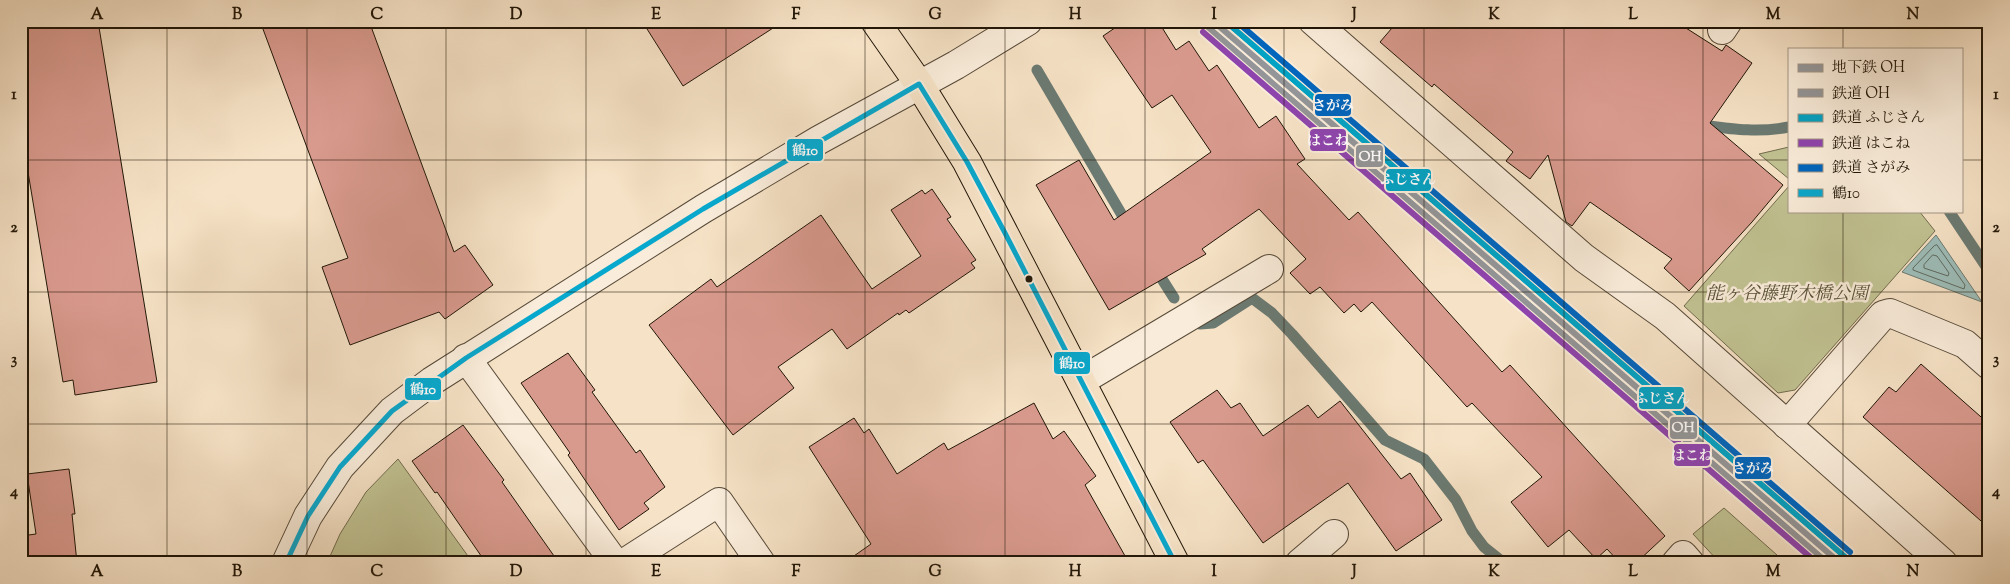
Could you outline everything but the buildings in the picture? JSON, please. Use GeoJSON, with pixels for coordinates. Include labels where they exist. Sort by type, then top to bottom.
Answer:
{"type":"FeatureCollection","features":[{"type":"Feature","properties":{"kind":"main road"},"geometry":{"type":"LineString","coordinates":[[875,21],[919,84],[967,162],[1176,563]]}},
{"type":"Feature","properties":{"kind":"street"},"geometry":{"type":"LineString","coordinates":[[286,563],[308,516],[340,467],[392,411],[466,358],[711,204],[919,84],[956,65],[1028,21]]}},
{"type":"Feature","properties":{"kind":"street"},"geometry":{"type":"LineString","coordinates":[[1313,21],[1584,258],[1666,316],[1943,563]]}},
{"type":"Feature","properties":{"kind":"street"},"geometry":{"type":"LineString","coordinates":[[1080,382],[1269,269]]}},
{"type":"Feature","properties":{"kind":"street"},"geometry":{"type":"LineString","coordinates":[[1787,425],[1883,315],[1890,314],[1965,344],[1989,365]]}},
{"type":"Feature","properties":{"kind":"street"},"geometry":{"type":"LineString","coordinates":[[466,358],[615,563]]}},
{"type":"Feature","properties":{"kind":"street"},"geometry":{"type":"LineString","coordinates":[[624,563],[720,502],[761,563]]}},
{"type":"Feature","properties":{"kind":"street"},"geometry":{"type":"LineString","coordinates":[[1300,563],[1334,534]]}},
{"type":"Feature","properties":{"kind":"street"},"geometry":{"type":"LineString","coordinates":[[1676,563],[1683,555],[1690,563]]}},
{"type":"Feature","properties":{"kind":"green space"},"geometry":{"type":"Polygon","coordinates":[[[1788,147],[1788,178],[1759,154],[1788,147]]]}},
{"type":"Feature","properties":{"kind":"green space","name":"能ヶ谷藤野木橋公園"},"geometry":{"type":"Polygon","coordinates":[[[1788,187],[1788,212],[1920,212],[1935,231],[1795,390],[1778,393],[1684,306],[1788,187]]]}},
{"type":"Feature","properties":{"kind":"green space"},"geometry":{"type":"Polygon","coordinates":[[[398,459],[473,563],[327,563],[340,534],[366,492],[398,459]]]}},
{"type":"Feature","properties":{"kind":"green space"},"geometry":{"type":"Polygon","coordinates":[[[1724,508],[1786,563],[1720,563],[1693,534],[1724,508]]]}},
{"type":"Feature","properties":{"kind":"water"},"geometry":{"type":"Polygon","coordinates":[[[1936,235],[1982,302],[1902,272],[1936,235]]]}},
{"type":"Feature","properties":{"kind":"waterway"},"geometry":{"type":"LineString","coordinates":[[1037,70],[1129,227]]}},
{"type":"Feature","properties":{"kind":"waterway"},"geometry":{"type":"LineString","coordinates":[[1701,125],[1756,130],[1788,127]]}},
{"type":"Feature","properties":{"kind":"waterway"},"geometry":{"type":"LineString","coordinates":[[1950,212],[1989,271]]}},
{"type":"Feature","properties":{"kind":"waterway"},"geometry":{"type":"LineString","coordinates":[[1155,268],[1174,298]]}},
{"type":"Feature","properties":{"kind":"waterway"},"geometry":{"type":"LineString","coordinates":[[1200,324],[1213,323],[1252,298],[1272,313],[1385,440],[1424,459],[1456,500],[1472,531],[1484,547],[1504,563]]}},
{"type":"Feature","properties":{"kind":"metro line","name":"OH"},"geometry":{"type":"LineString","coordinates":[[1213,21],[1840,563]]}},
{"type":"Feature","properties":{"kind":"rail line","name":"ふじさん"},"geometry":{"type":"LineString","coordinates":[[1225,21],[1845,557]]}},
{"type":"Feature","properties":{"kind":"rail line","name":"さがみ"},"geometry":{"type":"LineString","coordinates":[[1236,21],[1850,552]]}},
{"type":"Feature","properties":{"kind":"rail line","name":"OH"},"geometry":{"type":"LineString","coordinates":[[1208,27],[1828,563]]}},
{"type":"Feature","properties":{"kind":"rail line","name":"はこね"},"geometry":{"type":"LineString","coordinates":[[1203,32],[1817,563]]}},
{"type":"Feature","properties":{"kind":"transit line","name":"鶴10"},"geometry":{"type":"LineString","coordinates":[[286,563],[308,516],[340,467],[392,411],[466,358],[703,209],[919,84],[967,162],[1005,233],[1175,563]]}}]}
